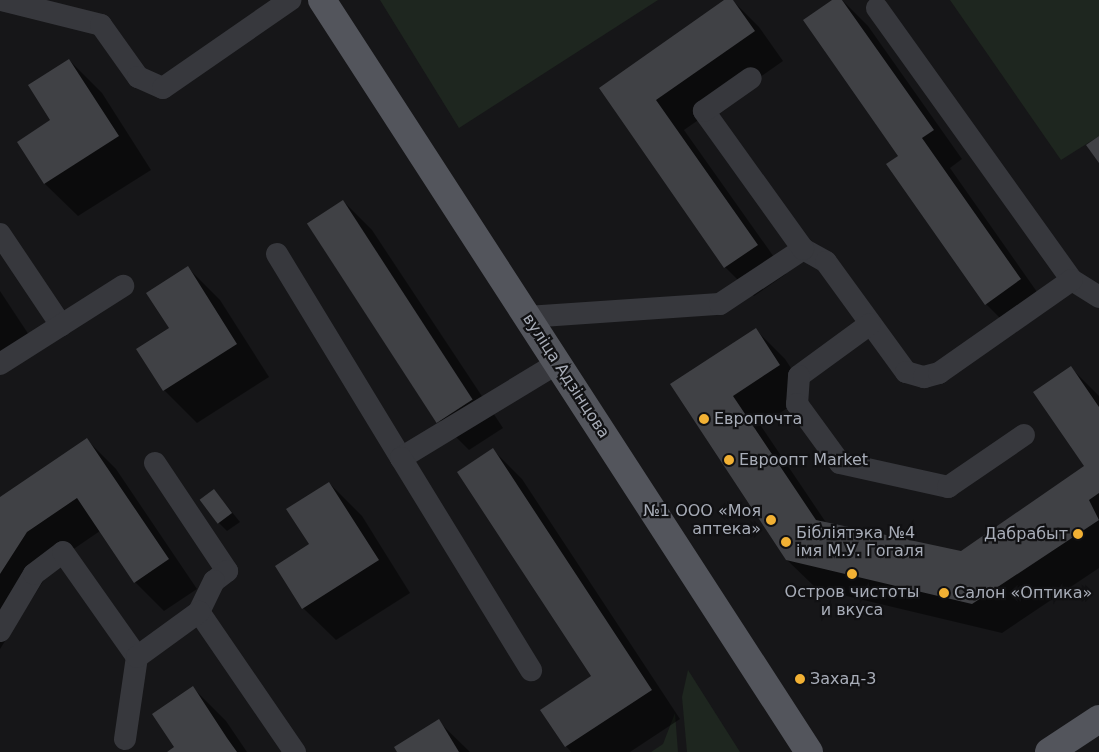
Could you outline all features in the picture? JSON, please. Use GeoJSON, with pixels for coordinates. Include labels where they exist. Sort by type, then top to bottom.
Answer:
{"type":"FeatureCollection","features":[{"type":"Feature","properties":{"kind":"main road","name":"вуліца Адзінцова"},"geometry":{"type":"LineString","coordinates":[[322,0],[810,752]]}},
{"type":"Feature","properties":{"kind":"main road"},"geometry":{"type":"LineString","coordinates":[[1049,752],[1099,719]]}},
{"type":"Feature","properties":{"kind":"lane"},"geometry":{"type":"LineString","coordinates":[[1,0],[101,25],[138,77],[163,88],[290,0]]}},
{"type":"Feature","properties":{"kind":"lane"},"geometry":{"type":"LineString","coordinates":[[877,8],[1072,280],[1099,297]]}},
{"type":"Feature","properties":{"kind":"lane"},"geometry":{"type":"LineString","coordinates":[[751,78],[704,111],[803,250],[826,262],[906,372],[924,377],[939,373],[1072,280]]}},
{"type":"Feature","properties":{"kind":"lane"},"geometry":{"type":"LineString","coordinates":[[0,234],[61,326]]}},
{"type":"Feature","properties":{"kind":"lane"},"geometry":{"type":"LineString","coordinates":[[527,317],[720,304],[803,250]]}},
{"type":"Feature","properties":{"kind":"lane"},"geometry":{"type":"LineString","coordinates":[[278,254],[531,670]]}},
{"type":"Feature","properties":{"kind":"lane"},"geometry":{"type":"LineString","coordinates":[[0,364],[123,286]]}},
{"type":"Feature","properties":{"kind":"lane"},"geometry":{"type":"LineString","coordinates":[[870,324],[799,376],[797,404],[840,463],[948,487],[1024,435]]}},
{"type":"Feature","properties":{"kind":"lane"},"geometry":{"type":"LineString","coordinates":[[401,458],[558,363]]}},
{"type":"Feature","properties":{"kind":"lane"},"geometry":{"type":"LineString","coordinates":[[137,657],[200,612],[214,581],[227,571],[155,463]]}},
{"type":"Feature","properties":{"kind":"lane"},"geometry":{"type":"LineString","coordinates":[[0,631],[34,574],[63,552],[137,657],[124,739]]}},
{"type":"Feature","properties":{"kind":"lane"},"geometry":{"type":"LineString","coordinates":[[200,612],[295,752]]}},
{"type":"Feature","properties":{"kind":"shaded area"},"geometry":{"type":"Polygon","coordinates":[[[380,0],[658,0],[459,128],[380,0]]]}},
{"type":"Feature","properties":{"kind":"shaded area"},"geometry":{"type":"Polygon","coordinates":[[[950,0],[1099,0],[1099,136],[1061,160],[950,0]]]}},
{"type":"Feature","properties":{"kind":"shaded area"},"geometry":{"type":"Polygon","coordinates":[[[688,670],[740,752],[687,752],[682,697],[688,670]]]}},
{"type":"Feature","properties":{"kind":"shaded area"},"geometry":{"type":"Polygon","coordinates":[[[675,713],[678,752],[651,752],[663,744],[675,713]]]}},
{"type":"Feature","properties":{"kind":"building"},"geometry":{"type":"Polygon","coordinates":[[[724,0],[733,0],[755,31],[656,100],[758,245],[724,268],[599,88],[724,0]]]}},
{"type":"Feature","properties":{"kind":"building"},"geometry":{"type":"Polygon","coordinates":[[[832,0],[842,0],[934,130],[922,138],[1021,279],[985,305],[886,164],[898,156],[803,20],[832,0]]]}},
{"type":"Feature","properties":{"kind":"building"},"geometry":{"type":"Polygon","coordinates":[[[69,59],[119,136],[44,184],[17,142],[50,120],[28,85],[69,59]]]}},
{"type":"Feature","properties":{"kind":"building"},"geometry":{"type":"Polygon","coordinates":[[[1099,136],[1099,163],[1086,145],[1099,136]]]}},
{"type":"Feature","properties":{"kind":"building"},"geometry":{"type":"Polygon","coordinates":[[[343,200],[473,400],[437,423],[307,223],[343,200]]]}},
{"type":"Feature","properties":{"kind":"building"},"geometry":{"type":"Polygon","coordinates":[[[188,266],[237,344],[163,391],[136,349],[169,328],[146,293],[188,266]]]}},
{"type":"Feature","properties":{"kind":"building"},"geometry":{"type":"Polygon","coordinates":[[[756,328],[780,365],[733,396],[816,520],[961,551],[1084,466],[1033,392],[1071,366],[1099,407],[1099,493],[1089,500],[1099,520],[972,604],[786,560],[670,384],[756,328]]]}},
{"type":"Feature","properties":{"kind":"building"},"geometry":{"type":"Polygon","coordinates":[[[87,438],[169,559],[134,583],[77,498],[27,532],[0,574],[0,497],[87,438]]]}},
{"type":"Feature","properties":{"kind":"building"},"geometry":{"type":"Polygon","coordinates":[[[493,448],[652,690],[565,747],[540,710],[591,676],[457,472],[493,448]]]}},
{"type":"Feature","properties":{"kind":"building"},"geometry":{"type":"Polygon","coordinates":[[[329,482],[379,560],[302,609],[275,566],[309,544],[286,509],[329,482]]]}},
{"type":"Feature","properties":{"kind":"building"},"geometry":{"type":"Polygon","coordinates":[[[214,489],[232,513],[218,524],[200,500],[214,489]]]}},
{"type":"Feature","properties":{"kind":"building"},"geometry":{"type":"Polygon","coordinates":[[[193,686],[237,752],[167,752],[174,747],[152,714],[193,686]]]}},
{"type":"Feature","properties":{"kind":"building"},"geometry":{"type":"Polygon","coordinates":[[[439,719],[459,752],[397,752],[394,747],[439,719]]]}},
{"type":"Feature","properties":{"kind":"place","name":"Европочта"},"geometry":{"type":"Point","coordinates":[704,419]}},
{"type":"Feature","properties":{"kind":"place","name":"Евроопт Market"},"geometry":{"type":"Point","coordinates":[729,460]}},
{"type":"Feature","properties":{"kind":"place","name":"№1 ООО «Моя аптека»"},"geometry":{"type":"Point","coordinates":[771,520]}},
{"type":"Feature","properties":{"kind":"place","name":"Дабрабыт"},"geometry":{"type":"Point","coordinates":[1078,534]}},
{"type":"Feature","properties":{"kind":"place","name":"Бібліятэка №4 імя М.У. Гогаля"},"geometry":{"type":"Point","coordinates":[786,542]}},
{"type":"Feature","properties":{"kind":"place","name":"Остров чистоты и вкуса"},"geometry":{"type":"Point","coordinates":[852,574]}},
{"type":"Feature","properties":{"kind":"place","name":"Салон «Оптика»"},"geometry":{"type":"Point","coordinates":[944,593]}},
{"type":"Feature","properties":{"kind":"place","name":"Захад-3"},"geometry":{"type":"Point","coordinates":[800,679]}}]}
